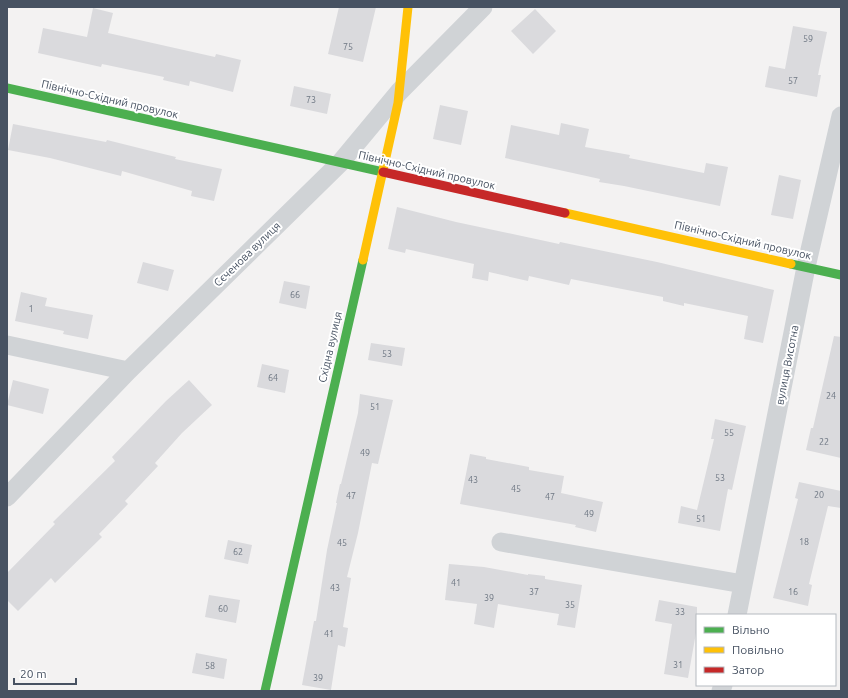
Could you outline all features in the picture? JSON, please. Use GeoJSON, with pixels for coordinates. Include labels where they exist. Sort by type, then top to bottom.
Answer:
{"type":"FeatureCollection","features":[{"type":"Feature","properties":{"kind":"street","name":"Східна вулиця"},"geometry":{"type":"LineString","coordinates":[[265,691],[399,92],[408,7]]}},
{"type":"Feature","properties":{"kind":"street","name":"Сєченова вулиця"},"geometry":{"type":"LineString","coordinates":[[7,497],[128,371],[340,163],[399,92],[483,7]]}},
{"type":"Feature","properties":{"kind":"street","name":"Північно-Східний провулок"},"geometry":{"type":"LineString","coordinates":[[7,88],[841,275]]}},
{"type":"Feature","properties":{"kind":"street","name":"вулиця Висотна"},"geometry":{"type":"LineString","coordinates":[[737,614],[806,267],[841,116]]}},
{"type":"Feature","properties":{"kind":"street"},"geometry":{"type":"LineString","coordinates":[[7,345],[128,371]]}},
{"type":"Feature","properties":{"kind":"street"},"geometry":{"type":"LineString","coordinates":[[501,542],[743,584]]}},
{"type":"Feature","properties":{"kind":"building"},"geometry":{"type":"Polygon","coordinates":[[[339,7],[376,7],[363,62],[328,54],[339,7]]]}},
{"type":"Feature","properties":{"kind":"building"},"geometry":{"type":"Polygon","coordinates":[[[93,8],[113,13],[108,33],[215,57],[216,54],[241,60],[233,92],[190,81],[189,86],[163,80],[164,77],[102,64],[101,67],[38,53],[43,28],[87,37],[93,8]]]}},
{"type":"Feature","properties":{"kind":"building"},"geometry":{"type":"Polygon","coordinates":[[[535,9],[556,31],[533,54],[511,31],[535,9]]]}},
{"type":"Feature","properties":{"kind":"building"},"geometry":{"type":"Polygon","coordinates":[[[793,26],[827,32],[818,75],[821,75],[817,97],[765,87],[769,66],[785,69],[793,26]]]}},
{"type":"Feature","properties":{"kind":"building"},"geometry":{"type":"Polygon","coordinates":[[[294,86],[331,94],[327,114],[290,106],[294,86]]]}},
{"type":"Feature","properties":{"kind":"building"},"geometry":{"type":"Polygon","coordinates":[[[440,105],[468,111],[461,145],[433,139],[440,105]]]}},
{"type":"Feature","properties":{"kind":"building"},"geometry":{"type":"Polygon","coordinates":[[[561,123],[589,129],[585,147],[630,155],[629,158],[704,173],[706,163],[728,167],[720,206],[599,182],[600,179],[505,158],[511,125],[559,135],[561,123]]]}},
{"type":"Feature","properties":{"kind":"building"},"geometry":{"type":"Polygon","coordinates":[[[13,124],[106,142],[107,140],[176,157],[175,159],[222,169],[214,201],[191,196],[192,191],[122,171],[121,176],[50,158],[8,150],[13,124]]]}},
{"type":"Feature","properties":{"kind":"building"},"geometry":{"type":"Polygon","coordinates":[[[779,175],[801,180],[793,219],[771,215],[779,175]]]}},
{"type":"Feature","properties":{"kind":"building"},"geometry":{"type":"Polygon","coordinates":[[[397,207],[456,222],[559,244],[560,242],[657,262],[774,290],[763,343],[744,339],[748,316],[684,303],[684,306],[663,301],[663,297],[571,279],[569,285],[529,276],[528,281],[489,272],[488,281],[472,278],[474,264],[406,249],[405,253],[388,249],[397,207]]]}},
{"type":"Feature","properties":{"kind":"building"},"geometry":{"type":"Polygon","coordinates":[[[143,262],[174,270],[168,291],[137,283],[143,262]]]}},
{"type":"Feature","properties":{"kind":"building"},"geometry":{"type":"Polygon","coordinates":[[[284,281],[310,286],[306,309],[279,303],[284,281]]]}},
{"type":"Feature","properties":{"kind":"building"},"geometry":{"type":"Polygon","coordinates":[[[21,292],[47,298],[45,306],[93,315],[88,339],[63,334],[64,331],[15,321],[21,292]]]}},
{"type":"Feature","properties":{"kind":"building"},"geometry":{"type":"Polygon","coordinates":[[[834,336],[841,337],[841,458],[806,450],[811,428],[813,428],[834,336]]]}},
{"type":"Feature","properties":{"kind":"building"},"geometry":{"type":"Polygon","coordinates":[[[371,343],[405,348],[402,366],[368,360],[371,343]]]}},
{"type":"Feature","properties":{"kind":"building"},"geometry":{"type":"Polygon","coordinates":[[[262,364],[289,370],[285,393],[257,387],[262,364]]]}},
{"type":"Feature","properties":{"kind":"building"},"geometry":{"type":"Polygon","coordinates":[[[13,380],[49,389],[43,414],[7,405],[13,380]]]}},
{"type":"Feature","properties":{"kind":"building"},"geometry":{"type":"Polygon","coordinates":[[[189,380],[212,405],[182,433],[155,463],[158,466],[125,501],[128,504],[99,534],[102,537],[55,583],[51,578],[18,611],[7,600],[7,573],[55,524],[53,522],[115,461],[112,457],[166,401],[189,380]]]}},
{"type":"Feature","properties":{"kind":"building"},"geometry":{"type":"Polygon","coordinates":[[[360,394],[393,400],[378,464],[372,463],[358,533],[347,577],[351,578],[343,627],[348,628],[345,647],[338,645],[331,690],[302,685],[314,621],[316,621],[336,503],[358,413],[360,394]]]}},
{"type":"Feature","properties":{"kind":"building"},"geometry":{"type":"Polygon","coordinates":[[[715,419],[746,426],[732,490],[728,489],[720,531],[678,523],[681,506],[697,510],[714,439],[711,439],[715,419]]]}},
{"type":"Feature","properties":{"kind":"building"},"geometry":{"type":"Polygon","coordinates":[[[470,454],[486,457],[486,459],[529,467],[529,470],[564,476],[561,493],[603,502],[596,532],[575,527],[576,525],[460,504],[470,454]]]}},
{"type":"Feature","properties":{"kind":"building"},"geometry":{"type":"Polygon","coordinates":[[[799,482],[841,491],[841,508],[828,506],[809,584],[812,585],[808,606],[773,598],[798,499],[795,498],[799,482]]]}},
{"type":"Feature","properties":{"kind":"building"},"geometry":{"type":"Polygon","coordinates":[[[228,540],[252,545],[248,564],[224,559],[228,540]]]}},
{"type":"Feature","properties":{"kind":"building"},"geometry":{"type":"Polygon","coordinates":[[[449,564],[484,567],[528,575],[545,576],[545,579],[582,585],[575,628],[557,625],[559,614],[498,604],[494,628],[474,624],[477,604],[445,600],[449,564]]]}},
{"type":"Feature","properties":{"kind":"building"},"geometry":{"type":"Polygon","coordinates":[[[209,595],[240,600],[236,623],[205,617],[209,595]]]}},
{"type":"Feature","properties":{"kind":"building"},"geometry":{"type":"Polygon","coordinates":[[[659,600],[697,607],[696,633],[688,678],[664,674],[672,624],[655,621],[659,600]]]}},
{"type":"Feature","properties":{"kind":"building"},"geometry":{"type":"Polygon","coordinates":[[[196,653],[227,659],[224,679],[192,673],[196,653]]]}},
{"type":"Feature","properties":{"kind":"traffic: fast"},"geometry":{"type":"LineString","coordinates":[[7,88],[383,172]]}},
{"type":"Feature","properties":{"kind":"traffic: fast"},"geometry":{"type":"LineString","coordinates":[[265,691],[363,260]]}},
{"type":"Feature","properties":{"kind":"traffic: fast"},"geometry":{"type":"LineString","coordinates":[[791,264],[841,275]]}},
{"type":"Feature","properties":{"kind":"traffic: slow"},"geometry":{"type":"LineString","coordinates":[[363,260],[398,103],[408,7]]}},
{"type":"Feature","properties":{"kind":"traffic: slow"},"geometry":{"type":"LineString","coordinates":[[565,213],[791,264]]}},
{"type":"Feature","properties":{"kind":"traffic: jam"},"geometry":{"type":"LineString","coordinates":[[383,172],[565,213]]}}]}
